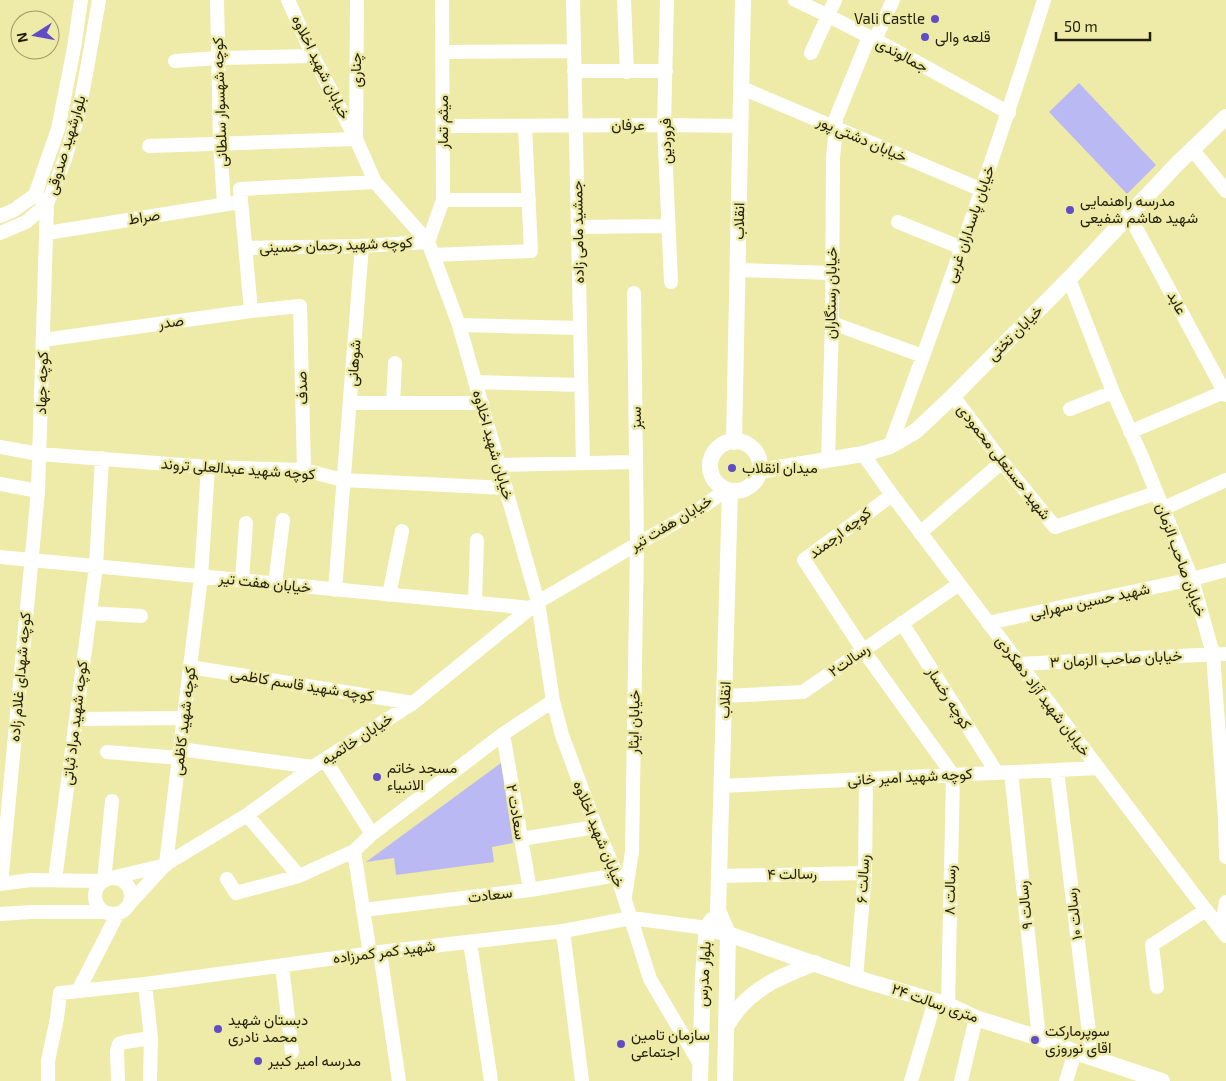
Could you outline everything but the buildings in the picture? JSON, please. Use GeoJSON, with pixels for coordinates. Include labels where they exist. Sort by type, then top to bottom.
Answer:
{"type":"FeatureCollection","features":[{"type":"Feature","properties":{"kind":"main road","name":"انقلاب"},"geometry":{"type":"LineString","coordinates":[[734,442],[743,0]]}},
{"type":"Feature","properties":{"kind":"main road","name":"خیابان تختی"},"geometry":{"type":"LineString","coordinates":[[759,470],[863,454],[890,446],[916,431],[1069,279],[1192,149],[1226,116]]}},
{"type":"Feature","properties":{"kind":"main road"},"geometry":{"type":"LineString","coordinates":[[726,443],[742,443],[749,446],[755,452],[759,459],[759,470],[755,481],[750,486],[738,491],[728,490],[713,479],[710,462],[713,454],[726,443]]}},
{"type":"Feature","properties":{"kind":"main road","name":"انقلاب"},"geometry":{"type":"LineString","coordinates":[[728,490],[725,696],[718,910],[728,934]]}},
{"type":"Feature","properties":{"kind":"main road","name":"انقلاب"},"geometry":{"type":"LineString","coordinates":[[707,928],[718,910]]}},
{"type":"Feature","properties":{"kind":"main road","name":"۲۴ متری رسالت"},"geometry":{"type":"LineString","coordinates":[[707,928],[856,978],[941,1003],[976,1018],[1039,1038],[1138,1077],[1162,1081]]}},
{"type":"Feature","properties":{"kind":"main road","name":"بلوار مدرس"},"geometry":{"type":"LineString","coordinates":[[700,1081],[703,975],[707,928]]}},
{"type":"Feature","properties":{"kind":"main road","name":"بلوار مدرس"},"geometry":{"type":"LineString","coordinates":[[725,1081],[728,934]]}},
{"type":"Feature","properties":{"kind":"main road"},"geometry":{"type":"LineString","coordinates":[[726,1027],[739,1008],[750,997],[784,975],[815,963]]}},
{"type":"Feature","properties":{"kind":"street","name":"بلوارشهید صدوقی"},"geometry":{"type":"LineString","coordinates":[[0,216],[14,210],[35,195],[58,129],[74,48],[81,0]]}},
{"type":"Feature","properties":{"kind":"street","name":"بلوارشهید صدوقی"},"geometry":{"type":"LineString","coordinates":[[0,237],[26,222],[47,204],[65,159],[78,116],[99,0]]}},
{"type":"Feature","properties":{"kind":"street","name":"کوچه شهسوار سلطانی"},"geometry":{"type":"LineString","coordinates":[[217,0],[220,143],[224,204]]}},
{"type":"Feature","properties":{"kind":"street","name":"خیابان شهید اخلاوه"},"geometry":{"type":"LineString","coordinates":[[288,0],[313,56],[356,139],[375,182],[431,248],[459,325],[500,465],[534,605],[553,701],[562,735],[596,827],[617,875],[650,979],[700,1064]]}},
{"type":"Feature","properties":{"kind":"street","name":"چناری"},"geometry":{"type":"LineString","coordinates":[[356,139],[357,0]]}},
{"type":"Feature","properties":{"kind":"street","name":"میثم تمار"},"geometry":{"type":"LineString","coordinates":[[431,248],[443,200],[442,0]]}},
{"type":"Feature","properties":{"kind":"street","name":"جمشید مامی زاده"},"geometry":{"type":"LineString","coordinates":[[573,0],[583,463]]}},
{"type":"Feature","properties":{"kind":"street"},"geometry":{"type":"LineString","coordinates":[[624,0],[627,72]]}},
{"type":"Feature","properties":{"kind":"street","name":"فروردین"},"geometry":{"type":"LineString","coordinates":[[667,0],[664,125],[671,282]]}},
{"type":"Feature","properties":{"kind":"street","name":"جمالوندی"},"geometry":{"type":"LineString","coordinates":[[795,0],[828,15],[1008,113]]}},
{"type":"Feature","properties":{"kind":"street"},"geometry":{"type":"LineString","coordinates":[[811,53],[835,0]]}},
{"type":"Feature","properties":{"kind":"street","name":"خیابان رستگاران"},"geometry":{"type":"LineString","coordinates":[[828,460],[832,323],[833,158],[836,118],[872,39],[893,0]]}},
{"type":"Feature","properties":{"kind":"street","name":"خیابان پاسداران غربی"},"geometry":{"type":"LineString","coordinates":[[890,446],[962,248],[1044,0]]}},
{"type":"Feature","properties":{"kind":"street"},"geometry":{"type":"LineString","coordinates":[[443,52],[574,50]]}},
{"type":"Feature","properties":{"kind":"street"},"geometry":{"type":"LineString","coordinates":[[175,62],[218,58],[313,56]]}},
{"type":"Feature","properties":{"kind":"street"},"geometry":{"type":"LineString","coordinates":[[574,71],[666,71]]}},
{"type":"Feature","properties":{"kind":"street","name":"خیابان دشتی پور"},"geometry":{"type":"LineString","coordinates":[[742,88],[982,190]]}},
{"type":"Feature","properties":{"kind":"street","name":"عرفان"},"geometry":{"type":"LineString","coordinates":[[443,126],[741,126]]}},
{"type":"Feature","properties":{"kind":"street"},"geometry":{"type":"LineString","coordinates":[[443,200],[529,200],[525,126]]}},
{"type":"Feature","properties":{"kind":"street"},"geometry":{"type":"LineString","coordinates":[[149,146],[356,139]]}},
{"type":"Feature","properties":{"kind":"street"},"geometry":{"type":"LineString","coordinates":[[1192,149],[1226,191]]}},
{"type":"Feature","properties":{"kind":"street","name":"صراط"},"geometry":{"type":"LineString","coordinates":[[47,232],[224,204],[240,195],[375,182]]}},
{"type":"Feature","properties":{"kind":"street"},"geometry":{"type":"LineString","coordinates":[[35,195],[47,204]]}},
{"type":"Feature","properties":{"kind":"street"},"geometry":{"type":"LineString","coordinates":[[240,195],[251,311]]}},
{"type":"Feature","properties":{"kind":"street","name":"کوچه شهید رحمان حسینی"},"geometry":{"type":"LineString","coordinates":[[245,248],[362,246],[531,251],[529,200]]}},
{"type":"Feature","properties":{"kind":"street","name":"کوچه جهاد"},"geometry":{"type":"LineString","coordinates":[[31,560],[40,454],[47,204]]}},
{"type":"Feature","properties":{"kind":"street","name":"عابد"},"geometry":{"type":"LineString","coordinates":[[1129,215],[1225,393]]}},
{"type":"Feature","properties":{"kind":"street"},"geometry":{"type":"LineString","coordinates":[[898,222],[962,248]]}},
{"type":"Feature","properties":{"kind":"street"},"geometry":{"type":"LineString","coordinates":[[578,227],[669,226]]}},
{"type":"Feature","properties":{"kind":"street","name":"شوهانی"},"geometry":{"type":"LineString","coordinates":[[335,590],[362,246]]}},
{"type":"Feature","properties":{"kind":"street"},"geometry":{"type":"LineString","coordinates":[[738,270],[832,273]]}},
{"type":"Feature","properties":{"kind":"street","name":"خیابان صاحب الزمان"},"geometry":{"type":"LineString","coordinates":[[1069,279],[1113,392],[1192,580],[1220,654],[1226,857]]}},
{"type":"Feature","properties":{"kind":"street","name":"سبز"},"geometry":{"type":"LineString","coordinates":[[634,293],[637,544]]}},
{"type":"Feature","properties":{"kind":"street","name":"صدر"},"geometry":{"type":"LineString","coordinates":[[43,340],[300,306]]}},
{"type":"Feature","properties":{"kind":"street","name":"صدف"},"geometry":{"type":"LineString","coordinates":[[300,306],[304,470]]}},
{"type":"Feature","properties":{"kind":"street"},"geometry":{"type":"LineString","coordinates":[[832,323],[924,356]]}},
{"type":"Feature","properties":{"kind":"street"},"geometry":{"type":"LineString","coordinates":[[459,325],[580,328]]}},
{"type":"Feature","properties":{"kind":"street"},"geometry":{"type":"LineString","coordinates":[[393,403],[395,363]]}},
{"type":"Feature","properties":{"kind":"street"},"geometry":{"type":"LineString","coordinates":[[476,382],[581,385]]}},
{"type":"Feature","properties":{"kind":"street"},"geometry":{"type":"LineString","coordinates":[[1070,409],[1113,392]]}},
{"type":"Feature","properties":{"kind":"street"},"geometry":{"type":"LineString","coordinates":[[1130,432],[1225,393]]}},
{"type":"Feature","properties":{"kind":"street","name":"شهید حسنعلی محمودی"},"geometry":{"type":"LineString","coordinates":[[953,396],[1002,462],[1055,527],[1156,493]]}},
{"type":"Feature","properties":{"kind":"street"},"geometry":{"type":"LineString","coordinates":[[351,403],[482,403]]}},
{"type":"Feature","properties":{"kind":"street","name":"کوچه شهید عبدالعلی تروند"},"geometry":{"type":"LineString","coordinates":[[0,447],[40,454],[208,467],[304,470],[343,480],[506,488]]}},
{"type":"Feature","properties":{"kind":"street","name":"خیابان شهید آزاد دهکردی"},"geometry":{"type":"LineString","coordinates":[[863,454],[920,533],[1224,933]]}},
{"type":"Feature","properties":{"kind":"street","name":"کوچه شهید مراد ثباتی"},"geometry":{"type":"LineString","coordinates":[[55,880],[96,566],[102,458]]}},
{"type":"Feature","properties":{"kind":"street"},"geometry":{"type":"LineString","coordinates":[[500,465],[636,462]]}},
{"type":"Feature","properties":{"kind":"street"},"geometry":{"type":"LineString","coordinates":[[920,533],[1002,462]]}},
{"type":"Feature","properties":{"kind":"street","name":"کوچه شهید کاظمی"},"geometry":{"type":"LineString","coordinates":[[166,864],[201,577],[208,467]]}},
{"type":"Feature","properties":{"kind":"street"},"geometry":{"type":"LineString","coordinates":[[1162,508],[1226,480]]}},
{"type":"Feature","properties":{"kind":"street"},"geometry":{"type":"LineString","coordinates":[[0,484],[38,491]]}},
{"type":"Feature","properties":{"kind":"street","name":"خیابان هفت تیر"},"geometry":{"type":"LineString","coordinates":[[0,557],[475,603],[534,605],[698,510],[728,490]]}},
{"type":"Feature","properties":{"kind":"street","name":"کوچه ارجمند"},"geometry":{"type":"LineString","coordinates":[[863,650],[804,560],[892,495]]}},
{"type":"Feature","properties":{"kind":"street"},"geometry":{"type":"LineString","coordinates":[[276,584],[283,520]]}},
{"type":"Feature","properties":{"kind":"street"},"geometry":{"type":"LineString","coordinates":[[242,580],[246,523]]}},
{"type":"Feature","properties":{"kind":"street"},"geometry":{"type":"LineString","coordinates":[[389,595],[402,531]]}},
{"type":"Feature","properties":{"kind":"street"},"geometry":{"type":"LineString","coordinates":[[475,603],[477,540]]}},
{"type":"Feature","properties":{"kind":"street","name":"خیابان ایثار"},"geometry":{"type":"LineString","coordinates":[[625,899],[632,852],[637,544]]}},
{"type":"Feature","properties":{"kind":"street","name":"کوچه شهدای غلام زاده"},"geometry":{"type":"LineString","coordinates":[[0,884],[31,560]]}},
{"type":"Feature","properties":{"kind":"street","name":"شهید حسین سهرابی"},"geometry":{"type":"LineString","coordinates":[[988,623],[1192,580],[1226,570]]}},
{"type":"Feature","properties":{"kind":"street","name":"رسالت۲"},"geometry":{"type":"LineString","coordinates":[[725,696],[803,692],[959,584]]}},
{"type":"Feature","properties":{"kind":"street","name":"خیابان خاتمیه"},"geometry":{"type":"LineString","coordinates":[[130,903],[166,864],[247,815],[319,764],[414,703],[534,605]]}},
{"type":"Feature","properties":{"kind":"street"},"geometry":{"type":"LineString","coordinates":[[90,613],[141,616]]}},
{"type":"Feature","properties":{"kind":"street","name":"کوچه رخسار"},"geometry":{"type":"LineString","coordinates":[[902,623],[997,773]]}},
{"type":"Feature","properties":{"kind":"street"},"geometry":{"type":"LineString","coordinates":[[863,650],[953,775]]}},
{"type":"Feature","properties":{"kind":"street","name":"خیابان صاحب الزمان ۳"},"geometry":{"type":"LineString","coordinates":[[1019,664],[1220,654]]}},
{"type":"Feature","properties":{"kind":"street","name":"کوچه شهید قاسم کاظمی"},"geometry":{"type":"LineString","coordinates":[[190,667],[414,703]]}},
{"type":"Feature","properties":{"kind":"street"},"geometry":{"type":"LineString","coordinates":[[227,879],[236,893],[299,876],[354,851],[372,834],[503,734],[553,701]]}},
{"type":"Feature","properties":{"kind":"street"},"geometry":{"type":"LineString","coordinates":[[76,719],[184,718]]}},
{"type":"Feature","properties":{"kind":"street","name":"سعادت ۲"},"geometry":{"type":"LineString","coordinates":[[503,734],[530,890]]}},
{"type":"Feature","properties":{"kind":"street"},"geometry":{"type":"LineString","coordinates":[[107,752],[180,753],[319,764],[372,834]]}},
{"type":"Feature","properties":{"kind":"street","name":"کوچه شهید امیر خانی"},"geometry":{"type":"LineString","coordinates":[[722,786],[1098,768]]}},
{"type":"Feature","properties":{"kind":"street","name":"رسالت ۱۰"},"geometry":{"type":"LineString","coordinates":[[1057,770],[1092,1058]]}},
{"type":"Feature","properties":{"kind":"street","name":"رسالت ۹"},"geometry":{"type":"LineString","coordinates":[[1011,772],[1039,1038]]}},
{"type":"Feature","properties":{"kind":"street","name":"رسالت ۸"},"geometry":{"type":"LineString","coordinates":[[911,1081],[941,1003],[953,775]]}},
{"type":"Feature","properties":{"kind":"street","name":"رسالت ۶"},"geometry":{"type":"LineString","coordinates":[[856,978],[865,872],[866,779]]}},
{"type":"Feature","properties":{"kind":"street"},"geometry":{"type":"LineString","coordinates":[[110,913],[98,906],[95,900],[95,893],[98,886],[106,880],[112,801]]}},
{"type":"Feature","properties":{"kind":"street"},"geometry":{"type":"LineString","coordinates":[[247,815],[299,876]]}},
{"type":"Feature","properties":{"kind":"street"},"geometry":{"type":"LineString","coordinates":[[521,839],[596,827]]}},
{"type":"Feature","properties":{"kind":"street"},"geometry":{"type":"LineString","coordinates":[[354,851],[363,910],[375,953],[399,1081]]}},
{"type":"Feature","properties":{"kind":"street","name":"خیابان خاتمیه"},"geometry":{"type":"LineString","coordinates":[[106,880],[166,864]]}},
{"type":"Feature","properties":{"kind":"street","name":"رسالت ۴"},"geometry":{"type":"LineString","coordinates":[[720,876],[865,872]]}},
{"type":"Feature","properties":{"kind":"street","name":"سعادت"},"geometry":{"type":"LineString","coordinates":[[363,910],[530,890],[617,875]]}},
{"type":"Feature","properties":{"kind":"street"},"geometry":{"type":"LineString","coordinates":[[0,884],[30,880],[106,880],[117,878],[124,881],[131,893],[130,903],[123,912],[30,912],[0,914]]}},
{"type":"Feature","properties":{"kind":"street"},"geometry":{"type":"LineString","coordinates":[[1224,933],[1226,902]]}},
{"type":"Feature","properties":{"kind":"street"},"geometry":{"type":"LineString","coordinates":[[1157,987],[1152,945],[1206,910]]}},
{"type":"Feature","properties":{"kind":"street"},"geometry":{"type":"LineString","coordinates":[[78,991],[110,913]]}},
{"type":"Feature","properties":{"kind":"street","name":"شهید کمر کمرزاده"},"geometry":{"type":"LineString","coordinates":[[48,1081],[48,1061],[60,994],[375,953],[563,931],[631,918],[707,928]]}},
{"type":"Feature","properties":{"kind":"street"},"geometry":{"type":"LineString","coordinates":[[563,931],[582,1081]]}},
{"type":"Feature","properties":{"kind":"street"},"geometry":{"type":"LineString","coordinates":[[470,942],[491,1081]]}},
{"type":"Feature","properties":{"kind":"street"},"geometry":{"type":"LineString","coordinates":[[282,966],[292,1052]]}},
{"type":"Feature","properties":{"kind":"street"},"geometry":{"type":"LineString","coordinates":[[145,984],[151,1038],[150,1081]]}},
{"type":"Feature","properties":{"kind":"street"},"geometry":{"type":"LineString","coordinates":[[961,1081],[976,1018]]}},
{"type":"Feature","properties":{"kind":"street"},"geometry":{"type":"LineString","coordinates":[[118,1081],[117,1051],[119,1044],[151,1038]]}},
{"type":"Feature","properties":{"kind":"street"},"geometry":{"type":"LineString","coordinates":[[1066,1081],[1075,1052]]}},
{"type":"Feature","properties":{"kind":"shaded area"},"geometry":{"type":"Polygon","coordinates":[[[1079,83],[1156,165],[1127,194],[1049,112],[1079,83]]]}},
{"type":"Feature","properties":{"kind":"shaded area"},"geometry":{"type":"Polygon","coordinates":[[[501,763],[513,843],[492,847],[494,862],[396,875],[394,858],[366,862],[501,763]]]}},
{"type":"Feature","properties":{"kind":"place","name":"Vali Castle"},"geometry":{"type":"Point","coordinates":[935,19]}},
{"type":"Feature","properties":{"kind":"place","name":"قلعه والی"},"geometry":{"type":"Point","coordinates":[925,37]}},
{"type":"Feature","properties":{"kind":"place","name":"مدرسه راهنمایی شهید هاشم شفیعی"},"geometry":{"type":"Point","coordinates":[1070,210]}},
{"type":"Feature","properties":{"kind":"place","name":"میدان انقلاب"},"geometry":{"type":"Point","coordinates":[732,468]}},
{"type":"Feature","properties":{"kind":"place","name":"مسجد خاتم الانبیاء"},"geometry":{"type":"Point","coordinates":[377,777]}},
{"type":"Feature","properties":{"kind":"place","name":"دبستان شهید محمد نادری"},"geometry":{"type":"Point","coordinates":[218,1029]}},
{"type":"Feature","properties":{"kind":"place","name":"سوپرمارکت اقای نوروزی"},"geometry":{"type":"Point","coordinates":[1035,1040]}},
{"type":"Feature","properties":{"kind":"place","name":"سازمان تامین اجتماعی"},"geometry":{"type":"Point","coordinates":[621,1044]}},
{"type":"Feature","properties":{"kind":"place","name":"مدرسه امیر کبیر"},"geometry":{"type":"Point","coordinates":[258,1061]}}]}
